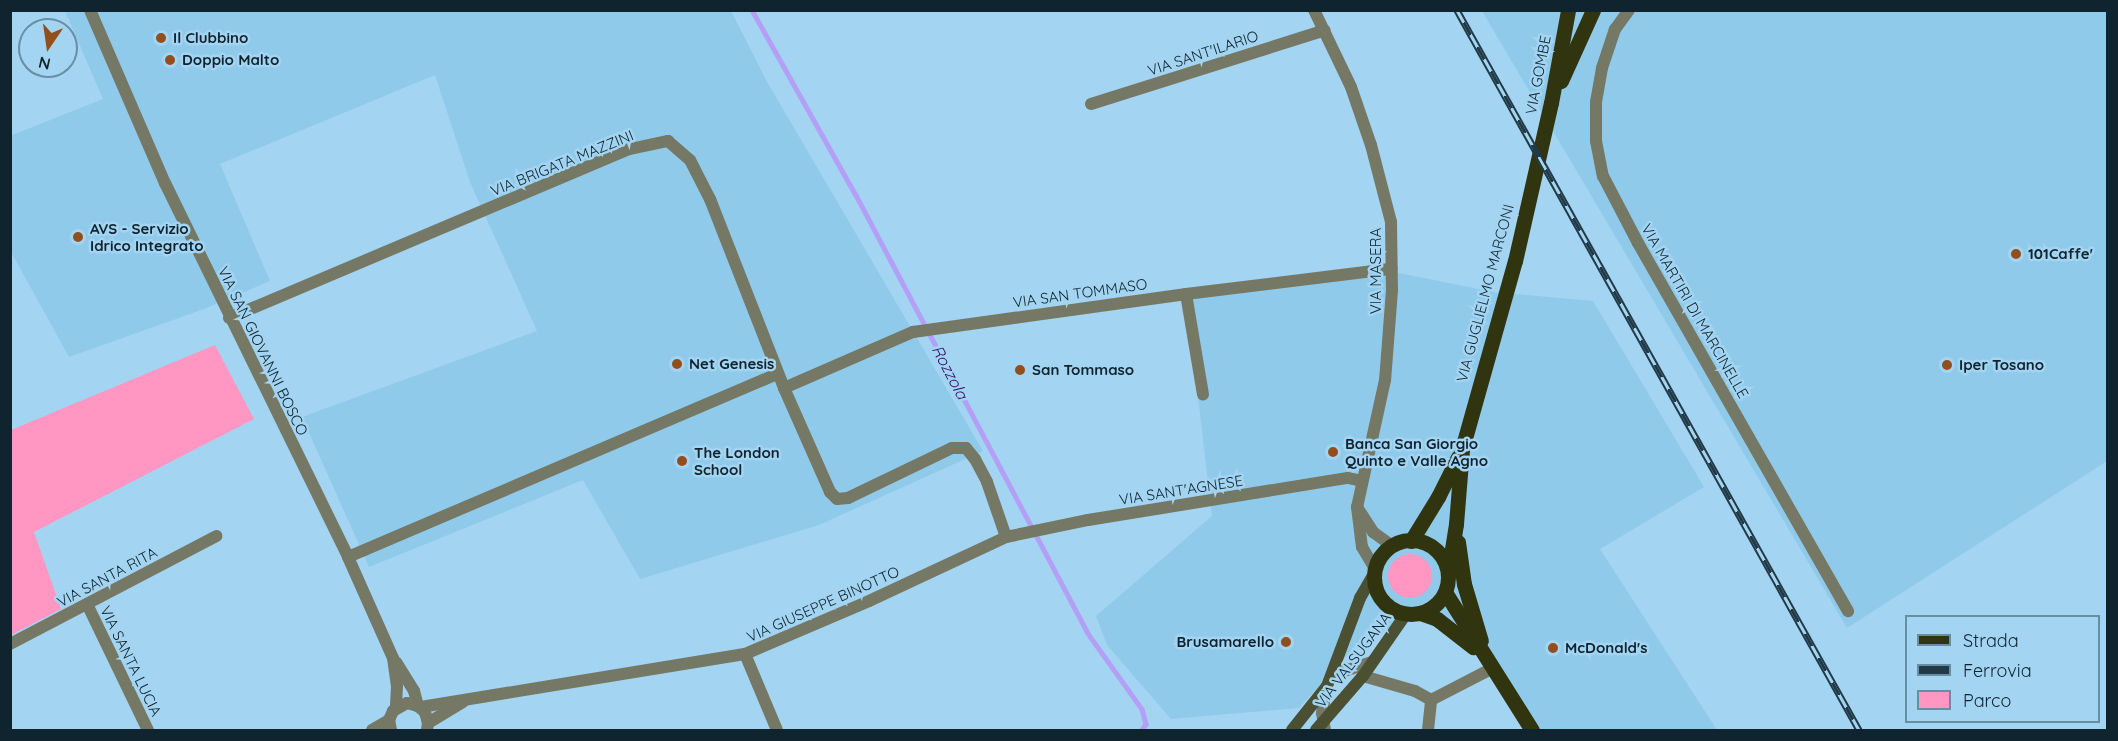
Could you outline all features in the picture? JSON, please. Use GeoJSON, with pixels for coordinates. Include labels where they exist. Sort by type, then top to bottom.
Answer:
{"type":"FeatureCollection","features":[{"type":"Feature","properties":{"kind":"main road","name":"VIA GOMBE"},"geometry":{"type":"LineString","coordinates":[[1542,146],[1568,10]]}},
{"type":"Feature","properties":{"kind":"main road"},"geometry":{"type":"LineString","coordinates":[[1551,103],[1593,10]]}},
{"type":"Feature","properties":{"kind":"main road","name":"VIA GUGLIELMO MARCONI"},"geometry":{"type":"LineString","coordinates":[[1411,541],[1438,496],[1461,449],[1509,283],[1542,146]]}},
{"type":"Feature","properties":{"kind":"main road","name":"VIA GUGLIELMO MARCONI"},"geometry":{"type":"LineString","coordinates":[[1461,449],[1456,524],[1445,592],[1528,729]]}},
{"type":"Feature","properties":{"kind":"main road","name":"VIA GUGLIELMO MARCONI"},"geometry":{"type":"LineString","coordinates":[[1456,524],[1464,584],[1490,663]]}},
{"type":"Feature","properties":{"kind":"main road"},"geometry":{"type":"LineString","coordinates":[[1375,572],[1381,556],[1392,546],[1411,541],[1424,543],[1436,550],[1444,561],[1448,574]]}},
{"type":"Feature","properties":{"kind":"main road","name":"VIA GUGLIELMO MARCONI"},"geometry":{"type":"LineString","coordinates":[[1375,572],[1376,588],[1383,600],[1393,609],[1437,619],[1490,663]]}},
{"type":"Feature","properties":{"kind":"main road","name":"VIA VALSUGANA"},"geometry":{"type":"LineString","coordinates":[[1292,730],[1329,680],[1360,598],[1375,572]]}},
{"type":"Feature","properties":{"kind":"main road"},"geometry":{"type":"LineString","coordinates":[[1413,613],[1432,607],[1445,592]]}},
{"type":"Feature","properties":{"kind":"main road","name":"VIA VALSUGANA"},"geometry":{"type":"LineString","coordinates":[[1322,729],[1372,662],[1413,613]]}},
{"type":"Feature","properties":{"kind":"street","name":"VIA SAN GIOVANNI BOSCO"},"geometry":{"type":"LineString","coordinates":[[90,10],[165,183],[229,318],[348,557],[393,658],[397,686],[396,708]]}},
{"type":"Feature","properties":{"kind":"street","name":"VIA MASERA"},"geometry":{"type":"LineString","coordinates":[[1314,10],[1351,87],[1382,183],[1391,222],[1392,290],[1385,380],[1357,507],[1362,546],[1375,572]]}},
{"type":"Feature","properties":{"kind":"street","name":"VIA MARTIRI DI MARCINELLE"},"geometry":{"type":"LineString","coordinates":[[1629,10],[1615,29],[1602,68],[1596,102],[1596,141],[1603,176],[1638,243],[1848,611]]}},
{"type":"Feature","properties":{"kind":"street","name":"VIA SANT'ILARIO"},"geometry":{"type":"LineString","coordinates":[[1091,104],[1325,30]]}},
{"type":"Feature","properties":{"kind":"street","name":"VIA BRIGATA MAZZINI"},"geometry":{"type":"LineString","coordinates":[[229,318],[630,149],[668,141],[690,159],[711,200],[778,374],[830,492],[837,499],[848,498],[952,448],[966,448],[975,459],[987,482],[1006,537]]}},
{"type":"Feature","properties":{"kind":"street","name":"VIA SAN TOMMASO"},"geometry":{"type":"LineString","coordinates":[[784,388],[913,332],[1186,294],[1391,269]]}},
{"type":"Feature","properties":{"kind":"street"},"geometry":{"type":"LineString","coordinates":[[1186,294],[1203,395]]}},
{"type":"Feature","properties":{"kind":"street"},"geometry":{"type":"LineString","coordinates":[[348,557],[778,374]]}},
{"type":"Feature","properties":{"kind":"street","name":"VIA SANT'AGNESE"},"geometry":{"type":"LineString","coordinates":[[1006,537],[1045,528],[1348,478],[1362,481]]}},
{"type":"Feature","properties":{"kind":"street"},"geometry":{"type":"LineString","coordinates":[[1357,507],[1373,532],[1392,546]]}},
{"type":"Feature","properties":{"kind":"street","name":"VIA SANTA RITA"},"geometry":{"type":"LineString","coordinates":[[10,644],[218,536]]}},
{"type":"Feature","properties":{"kind":"street","name":"VIA GIUSEPPE BINOTTO"},"geometry":{"type":"LineString","coordinates":[[396,708],[407,703],[420,706],[465,700],[745,654],[858,606],[1006,537]]}},
{"type":"Feature","properties":{"kind":"street","name":"VIA SANTA LUCIA"},"geometry":{"type":"LineString","coordinates":[[87,604],[148,730]]}},
{"type":"Feature","properties":{"kind":"street"},"geometry":{"type":"LineString","coordinates":[[745,654],[777,730]]}},
{"type":"Feature","properties":{"kind":"street"},"geometry":{"type":"LineString","coordinates":[[393,658],[408,680],[427,727]]}},
{"type":"Feature","properties":{"kind":"street"},"geometry":{"type":"LineString","coordinates":[[1329,680],[1372,662]]}},
{"type":"Feature","properties":{"kind":"street"},"geometry":{"type":"LineString","coordinates":[[1431,700],[1490,663]]}},
{"type":"Feature","properties":{"kind":"street"},"geometry":{"type":"LineString","coordinates":[[1363,676],[1414,691],[1431,700]]}},
{"type":"Feature","properties":{"kind":"street","name":"VIA VALSUGANA"},"geometry":{"type":"LineString","coordinates":[[1322,729],[1322,713],[1329,680]]}},
{"type":"Feature","properties":{"kind":"street","name":"VIA GIUSEPPE BINOTTO"},"geometry":{"type":"LineString","coordinates":[[427,727],[465,700]]}},
{"type":"Feature","properties":{"kind":"street"},"geometry":{"type":"LineString","coordinates":[[1428,730],[1431,700]]}},
{"type":"Feature","properties":{"kind":"street"},"geometry":{"type":"LineString","coordinates":[[372,730],[390,725],[396,708]]}},
{"type":"Feature","properties":{"kind":"shaded area"},"geometry":{"type":"Polygon","coordinates":[[[65,11],[731,11],[766,80],[983,451],[819,525],[640,579],[583,480],[369,567],[302,417],[537,331],[470,182],[435,75],[220,164],[270,281],[204,309],[69,357],[11,252],[10,136],[103,99],[78,41],[78,18],[68,18],[65,11]]]}},
{"type":"Feature","properties":{"kind":"shaded area"},"geometry":{"type":"Polygon","coordinates":[[[1482,11],[2107,11],[2107,461],[1847,628],[1482,11]]]}},
{"type":"Feature","properties":{"kind":"shaded area"},"geometry":{"type":"Polygon","coordinates":[[[1394,272],[1493,292],[1593,301],[1704,487],[1600,549],[1717,730],[1532,730],[1487,658],[1420,613],[1355,646],[1299,708],[1171,719],[1107,645],[1096,616],[1212,516],[1186,294],[1394,272]]]}},
{"type":"Feature","properties":{"kind":"green space"},"geometry":{"type":"Polygon","coordinates":[[[215,345],[254,419],[34,532],[61,609],[11,635],[11,430],[215,345]]]}},
{"type":"Feature","properties":{"kind":"green space"},"geometry":{"type":"Polygon","coordinates":[[[1410,554],[1426,560],[1432,576],[1426,592],[1410,598],[1394,592],[1388,576],[1394,560],[1410,554]]]}},
{"type":"Feature","properties":{"kind":"waterway","name":"Rozzola"},"geometry":{"type":"LineString","coordinates":[[752,10],[856,195],[1087,632],[1142,709],[1146,724],[1142,730]]}},
{"type":"Feature","properties":{"kind":"railway"},"geometry":{"type":"LineString","coordinates":[[1457,10],[1859,730]]}},
{"type":"Feature","properties":{"kind":"place","name":"Il Clubbino"},"geometry":{"type":"Point","coordinates":[161,38]}},
{"type":"Feature","properties":{"kind":"place","name":"Doppio Malto"},"geometry":{"type":"Point","coordinates":[170,60]}},
{"type":"Feature","properties":{"kind":"place","name":"AVS - Servizio Idrico Integrato"},"geometry":{"type":"Point","coordinates":[78,237]}},
{"type":"Feature","properties":{"kind":"place","name":"101Caffe'"},"geometry":{"type":"Point","coordinates":[2016,254]}},
{"type":"Feature","properties":{"kind":"place","name":"Net Genesis"},"geometry":{"type":"Point","coordinates":[677,364]}},
{"type":"Feature","properties":{"kind":"place","name":"Iper Tosano"},"geometry":{"type":"Point","coordinates":[1947,365]}},
{"type":"Feature","properties":{"kind":"place","name":"San Tommaso"},"geometry":{"type":"Point","coordinates":[1020,370]}},
{"type":"Feature","properties":{"kind":"place","name":"Banca San Giorgio Quinto e Valle Agno"},"geometry":{"type":"Point","coordinates":[1333,452]}},
{"type":"Feature","properties":{"kind":"place","name":"The London School"},"geometry":{"type":"Point","coordinates":[682,461]}},
{"type":"Feature","properties":{"kind":"place","name":"Brusamarello"},"geometry":{"type":"Point","coordinates":[1286,642]}},
{"type":"Feature","properties":{"kind":"place","name":"McDonald's"},"geometry":{"type":"Point","coordinates":[1553,648]}}]}
